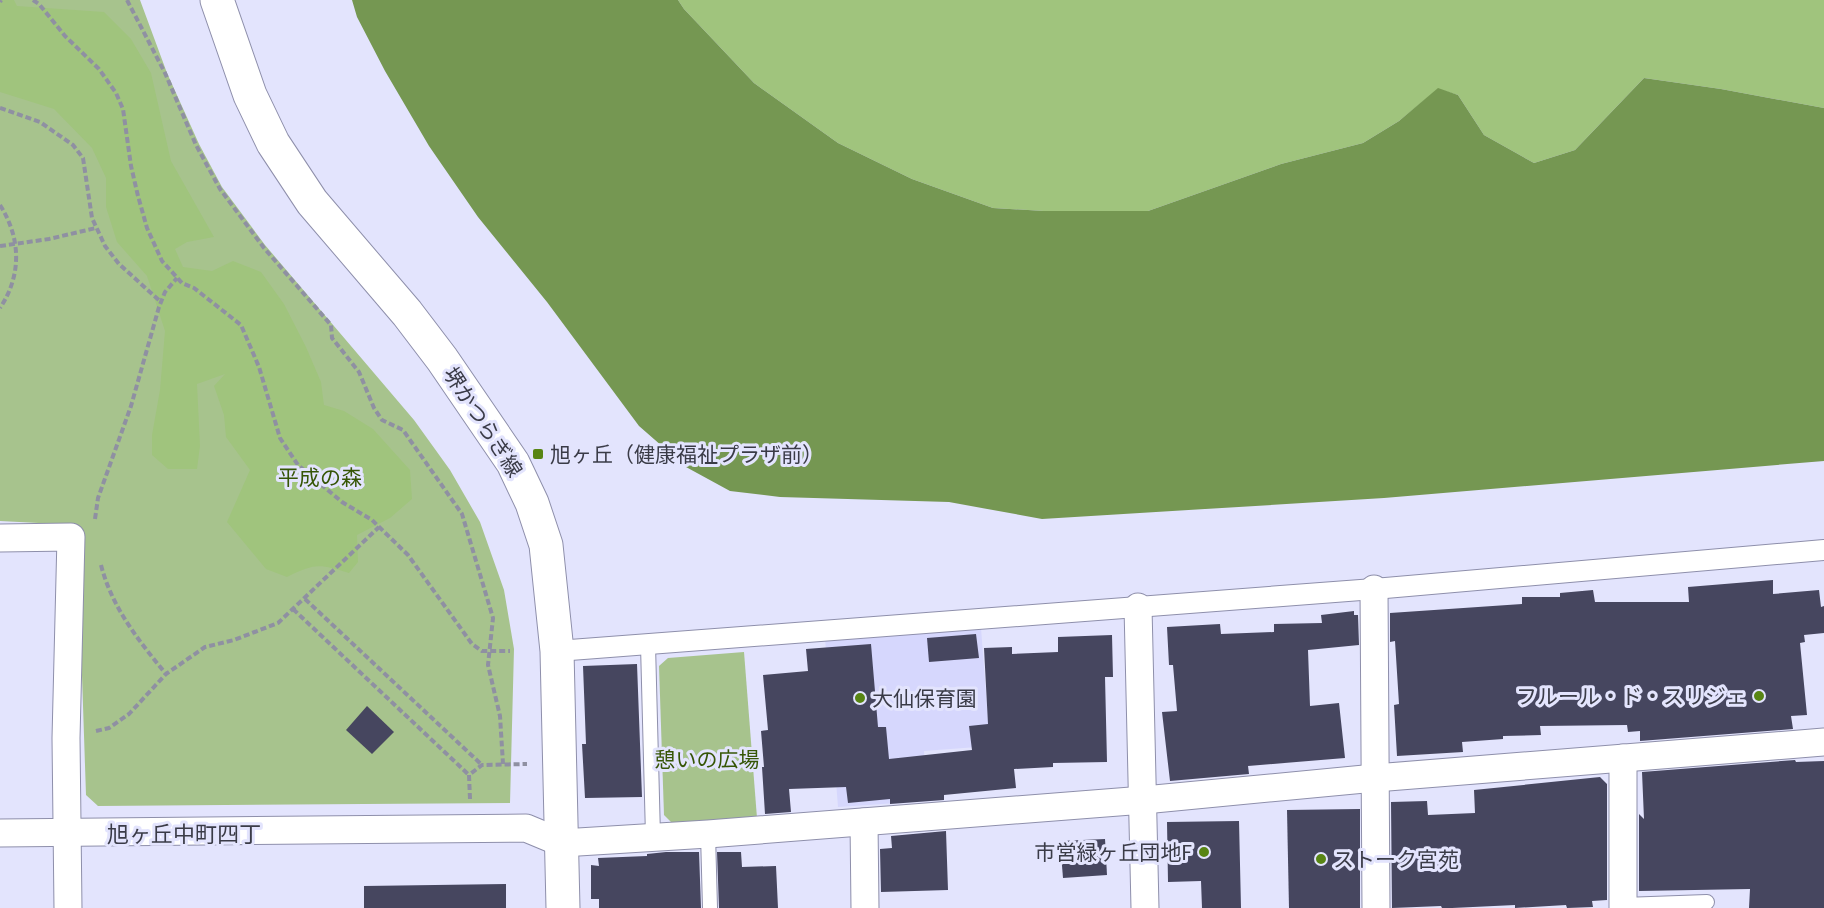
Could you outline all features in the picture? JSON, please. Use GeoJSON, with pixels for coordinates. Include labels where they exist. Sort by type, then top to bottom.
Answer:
{"type":"FeatureCollection","features":[{"type":"Feature","properties":{"kind":"main road","name":"堺かつらぎ線"},"geometry":{"type":"LineString","coordinates":[[217,0],[250,95],[273,143],[294,177],[334,230],[407,313],[442,359],[513,464],[532,503],[546,545],[557,651],[563,908]]}},
{"type":"Feature","properties":{"kind":"street"},"geometry":{"type":"LineString","coordinates":[[0,538],[71,537],[66,738],[68,908]]}},
{"type":"Feature","properties":{"kind":"street"},"geometry":{"type":"LineString","coordinates":[[557,651],[1374,589],[1824,550]]}},
{"type":"Feature","properties":{"kind":"street"},"geometry":{"type":"LineString","coordinates":[[1374,589],[1376,908]]}},
{"type":"Feature","properties":{"kind":"street"},"geometry":{"type":"LineString","coordinates":[[1138,606],[1145,908]]}},
{"type":"Feature","properties":{"kind":"street"},"geometry":{"type":"LineString","coordinates":[[0,833],[526,828],[562,843],[1144,800],[1376,778],[1824,741]]}},
{"type":"Feature","properties":{"kind":"street"},"geometry":{"type":"LineString","coordinates":[[1623,758],[1623,907]]}},
{"type":"Feature","properties":{"kind":"street"},"geometry":{"type":"LineString","coordinates":[[864,822],[865,908]]}},
{"type":"Feature","properties":{"kind":"lane"},"geometry":{"type":"LineString","coordinates":[[648,645],[654,836]]}},
{"type":"Feature","properties":{"kind":"lane"},"geometry":{"type":"LineString","coordinates":[[708,834],[710,908]]}},
{"type":"Feature","properties":{"kind":"lane"},"geometry":{"type":"LineString","coordinates":[[1623,907],[1707,902]]}},
{"type":"Feature","properties":{"kind":"path"},"geometry":{"type":"LineString","coordinates":[[33,0],[99,69],[116,93],[123,109],[131,166],[147,228],[162,261],[177,278],[242,325],[259,368],[280,438],[298,465],[342,502],[372,520],[408,555],[472,644],[482,651],[510,651]]}},
{"type":"Feature","properties":{"kind":"path"},"geometry":{"type":"LineString","coordinates":[[128,0],[165,73],[196,145],[220,189],[264,248],[331,325],[332,338],[359,372],[374,408],[382,420],[403,430],[462,514],[493,618],[488,666],[500,716],[503,764]]}},
{"type":"Feature","properties":{"kind":"path"},"geometry":{"type":"LineString","coordinates":[[0,108],[40,122],[73,146],[83,158],[92,218],[105,246],[119,264],[161,302]]}},
{"type":"Feature","properties":{"kind":"path"},"geometry":{"type":"LineString","coordinates":[[0,206],[9,219],[16,244],[16,275],[9,295],[0,308]]}},
{"type":"Feature","properties":{"kind":"path"},"geometry":{"type":"LineString","coordinates":[[0,246],[49,239],[96,228]]}},
{"type":"Feature","properties":{"kind":"path"},"geometry":{"type":"LineString","coordinates":[[96,530],[98,498],[131,406],[161,302],[165,292],[177,278]]}},
{"type":"Feature","properties":{"kind":"path"},"geometry":{"type":"LineString","coordinates":[[66,738],[109,728],[129,714],[166,675],[205,647],[234,640],[278,623],[379,527]]}},
{"type":"Feature","properties":{"kind":"path"},"geometry":{"type":"LineString","coordinates":[[100,560],[109,589],[129,627],[166,675]]}},
{"type":"Feature","properties":{"kind":"path"},"geometry":{"type":"LineString","coordinates":[[304,599],[482,765]]}},
{"type":"Feature","properties":{"kind":"path"},"geometry":{"type":"LineString","coordinates":[[293,609],[469,775],[470,809]]}},
{"type":"Feature","properties":{"kind":"path"},"geometry":{"type":"LineString","coordinates":[[469,775],[482,765],[528,764]]}},
{"type":"Feature","properties":{"kind":"shaded area"},"geometry":{"type":"Polygon","coordinates":[[[352,0],[678,0],[754,83],[838,143],[912,179],[993,208],[1044,211],[1148,211],[1281,164],[1363,143],[1399,121],[1438,88],[1458,95],[1484,135],[1534,163],[1575,150],[1644,78],[1721,89],[1824,108],[1824,461],[1384,498],[1042,519],[949,502],[780,497],[730,491],[686,467],[639,426],[547,302],[478,217],[429,146],[385,71],[357,17],[352,0]]]}},
{"type":"Feature","properties":{"kind":"shaded area"},"geometry":{"type":"Polygon","coordinates":[[[981,628],[990,746],[924,751],[927,801],[838,807],[825,638],[981,628]]]}},
{"type":"Feature","properties":{"kind":"green space"},"geometry":{"type":"Polygon","coordinates":[[[0,0],[140,0],[167,73],[199,144],[222,187],[265,245],[414,420],[450,470],[480,522],[504,590],[514,649],[510,803],[98,806],[86,795],[77,525],[0,521],[0,0]]]}},
{"type":"Feature","properties":{"kind":"green space","name":"平成の森"},"geometry":{"type":"Polygon","coordinates":[[[0,0],[14,0],[17,6],[104,12],[131,39],[151,73],[171,161],[214,237],[187,242],[175,249],[183,267],[212,271],[233,261],[261,272],[284,304],[306,347],[321,382],[324,405],[344,411],[373,429],[410,470],[412,499],[390,518],[357,535],[358,562],[349,573],[318,566],[287,577],[266,569],[227,522],[250,470],[226,437],[224,415],[214,386],[225,374],[197,384],[200,446],[197,469],[168,469],[152,455],[152,435],[160,390],[165,331],[147,276],[117,242],[106,207],[106,178],[92,148],[54,109],[0,92],[0,0]]]}},
{"type":"Feature","properties":{"kind":"green space"},"geometry":{"type":"Polygon","coordinates":[[[678,0],[1824,0],[1824,108],[1721,89],[1644,78],[1575,150],[1534,163],[1484,135],[1458,95],[1438,89],[1399,121],[1363,143],[1281,164],[1148,211],[1044,211],[993,208],[912,179],[838,143],[754,83],[678,0]]]}},
{"type":"Feature","properties":{"kind":"green space","name":"憩いの広場"},"geometry":{"type":"Polygon","coordinates":[[[744,652],[757,818],[673,824],[664,815],[659,666],[668,658],[744,652]]]}},
{"type":"Feature","properties":{"kind":"building"},"geometry":{"type":"Polygon","coordinates":[[[1773,580],[1773,594],[1819,590],[1821,607],[1824,606],[1824,633],[1804,635],[1805,642],[1800,643],[1807,715],[1791,716],[1793,729],[1640,741],[1640,731],[1628,732],[1627,725],[1540,726],[1541,735],[1503,736],[1503,739],[1462,742],[1463,752],[1397,756],[1394,705],[1399,704],[1395,641],[1390,642],[1390,613],[1522,604],[1522,597],[1560,597],[1560,593],[1593,590],[1595,602],[1689,602],[1688,587],[1773,580]]]}},
{"type":"Feature","properties":{"kind":"building"},"geometry":{"type":"Polygon","coordinates":[[[1354,611],[1354,615],[1358,615],[1359,645],[1308,650],[1310,706],[1339,703],[1345,758],[1248,766],[1249,774],[1170,781],[1162,712],[1177,711],[1173,665],[1169,665],[1167,627],[1220,624],[1221,634],[1274,632],[1274,624],[1322,623],[1321,615],[1354,611]]]}},
{"type":"Feature","properties":{"kind":"building"},"geometry":{"type":"Polygon","coordinates":[[[976,634],[979,658],[929,662],[927,638],[976,634]]]}},
{"type":"Feature","properties":{"kind":"building"},"geometry":{"type":"Polygon","coordinates":[[[1112,635],[1113,677],[1105,677],[1107,762],[1053,763],[1053,767],[1014,769],[1016,788],[944,795],[944,800],[890,804],[890,799],[848,803],[846,787],[789,789],[791,812],[765,814],[761,731],[768,730],[763,675],[808,671],[806,649],[871,644],[878,727],[886,727],[889,759],[972,750],[969,726],[988,724],[984,648],[1012,647],[1012,654],[1058,652],[1058,637],[1112,635]]]}},
{"type":"Feature","properties":{"kind":"building"},"geometry":{"type":"Polygon","coordinates":[[[637,664],[642,797],[585,798],[582,744],[586,744],[583,666],[637,664]]]}},
{"type":"Feature","properties":{"kind":"building"},"geometry":{"type":"Polygon","coordinates":[[[367,706],[394,732],[372,754],[346,730],[367,706]]]}},
{"type":"Feature","properties":{"kind":"building"},"geometry":{"type":"Polygon","coordinates":[[[1795,760],[1796,762],[1824,761],[1824,908],[1749,908],[1750,889],[1639,891],[1639,814],[1644,819],[1642,772],[1795,760]]]}},
{"type":"Feature","properties":{"kind":"building"},"geometry":{"type":"Polygon","coordinates":[[[1600,777],[1607,784],[1607,900],[1592,901],[1593,907],[1567,908],[1566,905],[1515,908],[1515,905],[1392,908],[1391,802],[1427,801],[1428,815],[1475,813],[1474,790],[1600,777]]]}},
{"type":"Feature","properties":{"kind":"building","name":"ストーク宮苑"},"geometry":{"type":"Polygon","coordinates":[[[1360,809],[1360,908],[1289,908],[1287,810],[1360,809]]]}},
{"type":"Feature","properties":{"kind":"building","name":"市営緑ヶ丘団地F"},"geometry":{"type":"Polygon","coordinates":[[[1239,821],[1241,908],[1202,908],[1201,881],[1168,882],[1167,822],[1239,821]]]}},
{"type":"Feature","properties":{"kind":"building"},"geometry":{"type":"Polygon","coordinates":[[[946,831],[948,890],[881,892],[880,849],[892,848],[891,836],[946,831]]]}},
{"type":"Feature","properties":{"kind":"building"},"geometry":{"type":"Polygon","coordinates":[[[1105,839],[1107,875],[1063,878],[1060,841],[1105,839]]]}},
{"type":"Feature","properties":{"kind":"building"},"geometry":{"type":"Polygon","coordinates":[[[699,852],[701,908],[599,908],[599,899],[591,899],[591,865],[599,866],[598,858],[647,856],[647,854],[699,852]]]}},
{"type":"Feature","properties":{"kind":"building"},"geometry":{"type":"Polygon","coordinates":[[[717,852],[741,852],[742,867],[776,866],[778,908],[719,908],[717,852]]]}},
{"type":"Feature","properties":{"kind":"building"},"geometry":{"type":"Polygon","coordinates":[[[506,884],[506,908],[364,908],[364,886],[506,884]]]}},
{"type":"Feature","properties":{"kind":"place","name":"旭ヶ丘（健康福祉プラザ前）"},"geometry":{"type":"Point","coordinates":[538,454]}},
{"type":"Feature","properties":{"kind":"place","name":"フルール・ド・スリジェ"},"geometry":{"type":"Point","coordinates":[1759,696]}},
{"type":"Feature","properties":{"kind":"place","name":"大仙保育園"},"geometry":{"type":"Point","coordinates":[860,698]}},
{"type":"Feature","properties":{"kind":"place","name":"市営緑ヶ丘団地F"},"geometry":{"type":"Point","coordinates":[1204,852]}},
{"type":"Feature","properties":{"kind":"place","name":"ストーク宮苑"},"geometry":{"type":"Point","coordinates":[1321,859]}},
{"type":"Feature","properties":{"kind":"district","name":"旭ヶ丘中町四丁"},"geometry":{"type":"Point","coordinates":[184,834]}}]}
